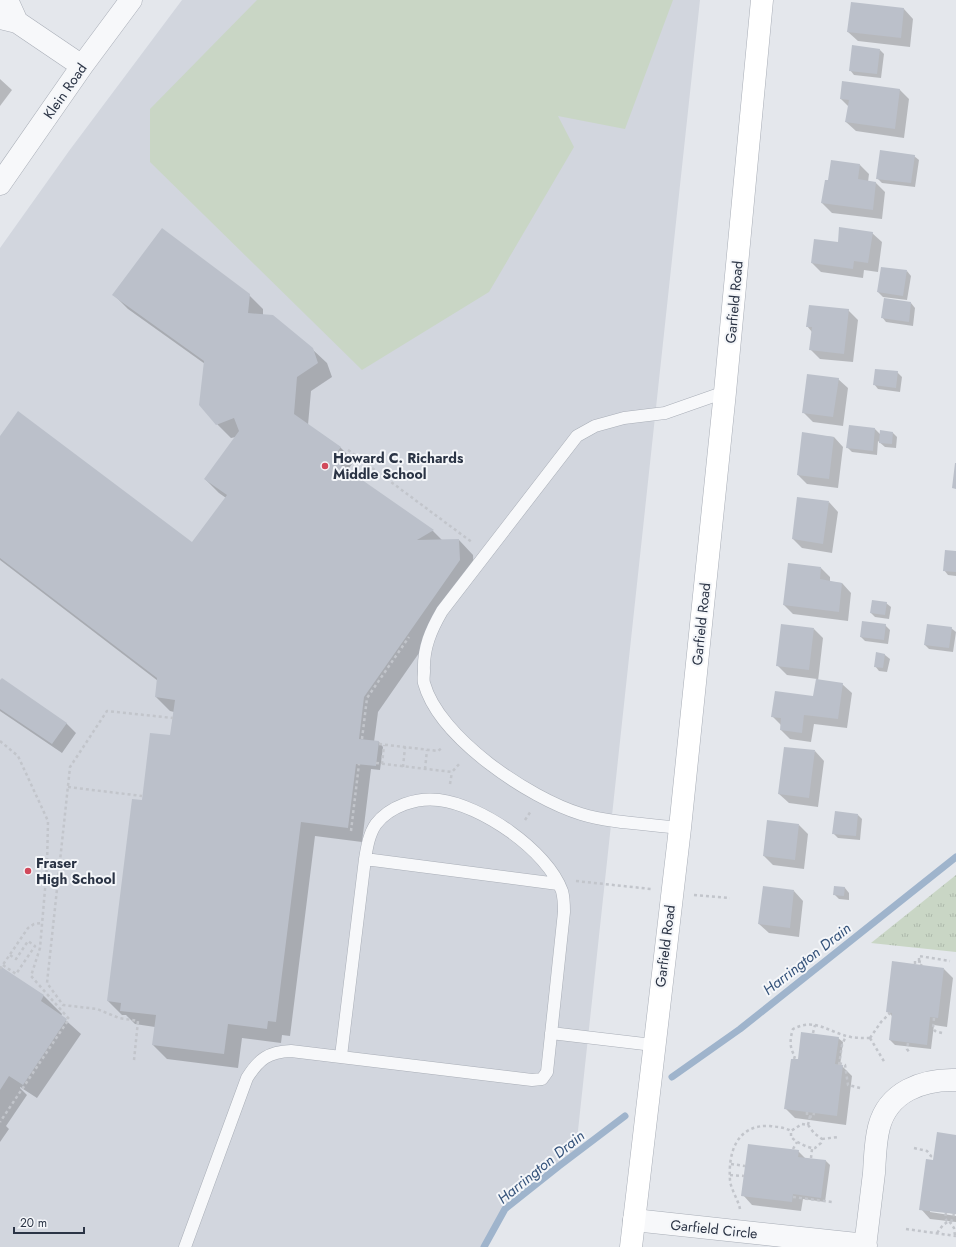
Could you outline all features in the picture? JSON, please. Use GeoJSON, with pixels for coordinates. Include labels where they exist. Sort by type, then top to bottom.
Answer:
{"type":"FeatureCollection","features":[{"type":"Feature","properties":{"kind":"main road","name":"Garfield Road"},"geometry":{"type":"LineString","coordinates":[[631,1247],[653,1045],[680,828],[725,392],[762,0]]}},
{"type":"Feature","properties":{"kind":"street"},"geometry":{"type":"LineString","coordinates":[[0,9],[4,0]]}},
{"type":"Feature","properties":{"kind":"street"},"geometry":{"type":"LineString","coordinates":[[7,0],[9,20],[82,66]]}},
{"type":"Feature","properties":{"kind":"street","name":"Klein Road"},"geometry":{"type":"LineString","coordinates":[[0,184],[82,66],[131,0]]}},
{"type":"Feature","properties":{"kind":"street","name":"Garfield Circle"},"geometry":{"type":"LineString","coordinates":[[634,1220],[866,1246],[879,1127],[888,1107],[902,1093],[917,1085],[942,1079],[956,1080]]}},
{"type":"Feature","properties":{"kind":"lane"},"geometry":{"type":"LineString","coordinates":[[680,828],[603,819],[581,814],[540,796],[521,784],[484,759],[451,728],[434,706],[424,682],[423,663],[426,644],[442,611],[577,436],[595,426],[624,418],[665,413],[725,392]]}},
{"type":"Feature","properties":{"kind":"lane"},"geometry":{"type":"LineString","coordinates":[[185,1247],[247,1078],[255,1066],[267,1056],[279,1052],[291,1051],[532,1080],[542,1079],[547,1072],[564,912],[562,892],[549,869],[538,854],[504,827],[462,806],[439,800],[423,799],[412,802],[390,812],[376,824],[369,837],[365,859],[341,1056]]}},
{"type":"Feature","properties":{"kind":"lane"},"geometry":{"type":"LineString","coordinates":[[365,859],[558,884]]}},
{"type":"Feature","properties":{"kind":"lane"},"geometry":{"type":"LineString","coordinates":[[551,1033],[653,1045]]}},
{"type":"Feature","properties":{"kind":"path"},"geometry":{"type":"LineString","coordinates":[[348,450],[474,543]]}},
{"type":"Feature","properties":{"kind":"path"},"geometry":{"type":"LineString","coordinates":[[362,739],[367,698],[410,635]]}},
{"type":"Feature","properties":{"kind":"path"},"geometry":{"type":"LineString","coordinates":[[134,1060],[138,1021],[118,1018],[97,1009],[63,1005],[47,983],[70,767],[107,711],[173,718]]}},
{"type":"Feature","properties":{"kind":"path"},"geometry":{"type":"LineString","coordinates":[[0,740],[18,756],[48,821],[47,866],[40,948],[32,976],[68,1019],[0,1122]]}},
{"type":"Feature","properties":{"kind":"path"},"geometry":{"type":"LineString","coordinates":[[379,744],[438,751],[444,747]]}},
{"type":"Feature","properties":{"kind":"path"},"geometry":{"type":"LineString","coordinates":[[382,764],[384,745]]}},
{"type":"Feature","properties":{"kind":"path"},"geometry":{"type":"LineString","coordinates":[[403,766],[405,747]]}},
{"type":"Feature","properties":{"kind":"path"},"geometry":{"type":"LineString","coordinates":[[425,769],[427,750]]}},
{"type":"Feature","properties":{"kind":"path"},"geometry":{"type":"LineString","coordinates":[[450,784],[452,772],[462,761]]}},
{"type":"Feature","properties":{"kind":"path"},"geometry":{"type":"LineString","coordinates":[[376,763],[452,772]]}},
{"type":"Feature","properties":{"kind":"path"},"geometry":{"type":"LineString","coordinates":[[351,832],[359,764]]}},
{"type":"Feature","properties":{"kind":"path"},"geometry":{"type":"LineString","coordinates":[[68,787],[142,796]]}},
{"type":"Feature","properties":{"kind":"path"},"geometry":{"type":"LineString","coordinates":[[524,822],[532,809]]}},
{"type":"Feature","properties":{"kind":"path"},"geometry":{"type":"LineString","coordinates":[[574,881],[657,890]]}},
{"type":"Feature","properties":{"kind":"path"},"geometry":{"type":"LineString","coordinates":[[688,894],[730,898]]}},
{"type":"Feature","properties":{"kind":"path"},"geometry":{"type":"LineString","coordinates":[[0,969],[28,928],[34,924],[42,923]]}},
{"type":"Feature","properties":{"kind":"path"},"geometry":{"type":"LineString","coordinates":[[3,965],[16,974],[35,946],[28,942],[16,959],[10,955]]}},
{"type":"Feature","properties":{"kind":"path"},"geometry":{"type":"LineString","coordinates":[[915,964],[915,961],[918,962],[919,956],[950,961]]}},
{"type":"Feature","properties":{"kind":"path"},"geometry":{"type":"LineString","coordinates":[[918,962],[922,962],[921,965]]}},
{"type":"Feature","properties":{"kind":"path"},"geometry":{"type":"LineString","coordinates":[[870,1038],[889,1012]]}},
{"type":"Feature","properties":{"kind":"path"},"geometry":{"type":"LineString","coordinates":[[934,1018],[932,1028],[935,1031],[942,1033]]}},
{"type":"Feature","properties":{"kind":"path"},"geometry":{"type":"LineString","coordinates":[[794,1059],[795,1056],[792,1052],[791,1044],[793,1029],[806,1025],[821,1026],[846,1036],[870,1038]]}},
{"type":"Feature","properties":{"kind":"path"},"geometry":{"type":"LineString","coordinates":[[813,1033],[815,1025]]}},
{"type":"Feature","properties":{"kind":"path"},"geometry":{"type":"LineString","coordinates":[[846,1036],[842,1045],[839,1064],[845,1064],[848,1085],[860,1088]]}},
{"type":"Feature","properties":{"kind":"path"},"geometry":{"type":"LineString","coordinates":[[870,1038],[885,1064]]}},
{"type":"Feature","properties":{"kind":"path"},"geometry":{"type":"LineString","coordinates":[[908,1043],[907,1049],[909,1052]]}},
{"type":"Feature","properties":{"kind":"path"},"geometry":{"type":"LineString","coordinates":[[807,1112],[807,1116],[810,1116]]}},
{"type":"Feature","properties":{"kind":"path"},"geometry":{"type":"LineString","coordinates":[[810,1116],[813,1117],[814,1113]]}},
{"type":"Feature","properties":{"kind":"path"},"geometry":{"type":"LineString","coordinates":[[808,1125],[810,1116]]}},
{"type":"Feature","properties":{"kind":"path"},"geometry":{"type":"LineString","coordinates":[[791,1131],[802,1124],[808,1125],[814,1133],[822,1139],[838,1137]]}},
{"type":"Feature","properties":{"kind":"path"},"geometry":{"type":"LineString","coordinates":[[739,1214],[738,1202],[732,1188],[730,1175],[733,1149],[737,1140],[745,1133],[764,1126],[782,1128],[791,1131]]}},
{"type":"Feature","properties":{"kind":"path"},"geometry":{"type":"LineString","coordinates":[[791,1131],[791,1137],[797,1142],[812,1149]]}},
{"type":"Feature","properties":{"kind":"path"},"geometry":{"type":"LineString","coordinates":[[812,1149],[818,1146],[822,1139]]}},
{"type":"Feature","properties":{"kind":"path"},"geometry":{"type":"LineString","coordinates":[[793,1150],[797,1142]]}},
{"type":"Feature","properties":{"kind":"path"},"geometry":{"type":"LineString","coordinates":[[914,1148],[926,1151],[930,1154],[930,1160]]}},
{"type":"Feature","properties":{"kind":"path"},"geometry":{"type":"LineString","coordinates":[[811,1158],[812,1149]]}},
{"type":"Feature","properties":{"kind":"path"},"geometry":{"type":"LineString","coordinates":[[731,1164],[745,1166]]}},
{"type":"Feature","properties":{"kind":"path"},"geometry":{"type":"LineString","coordinates":[[730,1175],[744,1176]]}},
{"type":"Feature","properties":{"kind":"path"},"geometry":{"type":"LineString","coordinates":[[793,1197],[832,1202]]}},
{"type":"Feature","properties":{"kind":"path"},"geometry":{"type":"LineString","coordinates":[[946,1213],[945,1217],[947,1222]]}},
{"type":"Feature","properties":{"kind":"path"},"geometry":{"type":"LineString","coordinates":[[906,1229],[955,1236],[954,1228],[951,1222],[954,1214]]}},
{"type":"Feature","properties":{"kind":"path"},"geometry":{"type":"LineString","coordinates":[[938,1233],[943,1225],[947,1222],[951,1222]]}},
{"type":"Feature","properties":{"kind":"shaded area","name":"Howard C. Richards Middle School"},"geometry":{"type":"Polygon","coordinates":[[[182,0],[700,0],[576,1149],[503,1207],[482,1247],[0,1247],[0,248],[69,151],[182,0]]]}},
{"type":"Feature","properties":{"kind":"green space"},"geometry":{"type":"Polygon","coordinates":[[[257,0],[673,0],[625,129],[558,116],[574,147],[489,292],[362,370],[150,162],[150,109],[257,0]]]}},
{"type":"Feature","properties":{"kind":"green space"},"geometry":{"type":"Polygon","coordinates":[[[956,875],[956,952],[871,943],[956,875]]]}},
{"type":"Feature","properties":{"kind":"building"},"geometry":{"type":"Polygon","coordinates":[[[851,2],[904,8],[901,38],[847,32],[851,2]]]}},
{"type":"Feature","properties":{"kind":"building"},"geometry":{"type":"Polygon","coordinates":[[[852,45],[880,49],[877,74],[849,71],[852,45]]]}},
{"type":"Feature","properties":{"kind":"building"},"geometry":{"type":"Polygon","coordinates":[[[842,81],[900,89],[895,129],[845,122],[849,100],[840,99],[842,81]]]}},
{"type":"Feature","properties":{"kind":"building"},"geometry":{"type":"Polygon","coordinates":[[[880,150],[915,155],[911,183],[876,179],[880,150]]]}},
{"type":"Feature","properties":{"kind":"building"},"geometry":{"type":"Polygon","coordinates":[[[831,160],[860,164],[858,179],[876,182],[873,210],[821,203],[825,180],[828,180],[831,160]]]}},
{"type":"Feature","properties":{"kind":"building"},"geometry":{"type":"Polygon","coordinates":[[[839,227],[873,232],[868,263],[854,261],[853,269],[811,263],[814,239],[838,242],[839,227]]]}},
{"type":"Feature","properties":{"kind":"building"},"geometry":{"type":"Polygon","coordinates":[[[162,228],[250,294],[248,313],[273,315],[313,348],[318,363],[297,377],[294,414],[341,447],[332,459],[434,530],[417,540],[459,539],[460,560],[364,697],[359,739],[379,741],[376,766],[356,764],[348,828],[301,822],[276,1022],[268,1021],[267,1029],[228,1024],[224,1054],[152,1045],[156,1015],[120,1011],[121,1003],[107,1001],[132,799],[142,800],[150,733],[170,735],[175,700],[155,697],[157,678],[0,558],[0,436],[18,411],[192,542],[227,495],[204,479],[239,431],[234,418],[216,425],[199,405],[204,361],[112,295],[162,228]]]}},
{"type":"Feature","properties":{"kind":"building"},"geometry":{"type":"Polygon","coordinates":[[[881,267],[907,270],[903,296],[877,292],[881,267]]]}},
{"type":"Feature","properties":{"kind":"building"},"geometry":{"type":"Polygon","coordinates":[[[884,298],[911,302],[909,322],[881,318],[884,298]]]}},
{"type":"Feature","properties":{"kind":"building"},"geometry":{"type":"Polygon","coordinates":[[[809,305],[849,309],[844,354],[809,350],[812,327],[806,327],[809,305]]]}},
{"type":"Feature","properties":{"kind":"building"},"geometry":{"type":"Polygon","coordinates":[[[875,369],[898,371],[896,388],[873,385],[875,369]]]}},
{"type":"Feature","properties":{"kind":"building"},"geometry":{"type":"Polygon","coordinates":[[[807,374],[839,378],[833,417],[802,413],[807,374]]]}},
{"type":"Feature","properties":{"kind":"building"},"geometry":{"type":"Polygon","coordinates":[[[849,425],[875,428],[873,451],[846,448],[849,425]]]}},
{"type":"Feature","properties":{"kind":"building"},"geometry":{"type":"Polygon","coordinates":[[[880,430],[893,432],[892,444],[879,443],[880,430]]]}},
{"type":"Feature","properties":{"kind":"building"},"geometry":{"type":"Polygon","coordinates":[[[802,432],[834,437],[829,479],[797,475],[802,432]]]}},
{"type":"Feature","properties":{"kind":"building"},"geometry":{"type":"Polygon","coordinates":[[[956,463],[956,489],[952,488],[956,463]]]}},
{"type":"Feature","properties":{"kind":"building"},"geometry":{"type":"Polygon","coordinates":[[[797,497],[829,501],[823,544],[792,539],[797,497]]]}},
{"type":"Feature","properties":{"kind":"building"},"geometry":{"type":"Polygon","coordinates":[[[945,550],[956,551],[956,572],[943,571],[945,550]]]}},
{"type":"Feature","properties":{"kind":"building"},"geometry":{"type":"Polygon","coordinates":[[[788,563],[821,567],[820,579],[842,583],[839,612],[783,605],[788,563]]]}},
{"type":"Feature","properties":{"kind":"building"},"geometry":{"type":"Polygon","coordinates":[[[872,600],[887,602],[885,615],[870,613],[872,600]]]}},
{"type":"Feature","properties":{"kind":"building"},"geometry":{"type":"Polygon","coordinates":[[[862,621],[886,624],[884,640],[860,637],[862,621]]]}},
{"type":"Feature","properties":{"kind":"building"},"geometry":{"type":"Polygon","coordinates":[[[781,624],[814,628],[809,670],[776,666],[781,624]]]}},
{"type":"Feature","properties":{"kind":"building"},"geometry":{"type":"Polygon","coordinates":[[[927,624],[952,627],[949,648],[924,645],[927,624]]]}},
{"type":"Feature","properties":{"kind":"building"},"geometry":{"type":"Polygon","coordinates":[[[876,652],[885,654],[883,668],[874,667],[876,652]]]}},
{"type":"Feature","properties":{"kind":"building"},"geometry":{"type":"Polygon","coordinates":[[[2,678],[67,723],[52,744],[0,709],[0,680],[2,678]]]}},
{"type":"Feature","properties":{"kind":"building"},"geometry":{"type":"Polygon","coordinates":[[[816,679],[843,683],[838,719],[804,715],[802,733],[780,730],[781,718],[771,717],[775,691],[813,696],[816,679]]]}},
{"type":"Feature","properties":{"kind":"building"},"geometry":{"type":"Polygon","coordinates":[[[784,747],[815,750],[809,798],[778,794],[784,747]]]}},
{"type":"Feature","properties":{"kind":"building"},"geometry":{"type":"Polygon","coordinates":[[[835,811],[858,814],[856,836],[832,834],[835,811]]]}},
{"type":"Feature","properties":{"kind":"building"},"geometry":{"type":"Polygon","coordinates":[[[767,820],[799,824],[795,860],[763,856],[767,820]]]}},
{"type":"Feature","properties":{"kind":"building"},"geometry":{"type":"Polygon","coordinates":[[[763,886],[794,890],[790,928],[758,924],[763,886]]]}},
{"type":"Feature","properties":{"kind":"building"},"geometry":{"type":"Polygon","coordinates":[[[834,886],[845,887],[844,896],[833,895],[834,886]]]}},
{"type":"Feature","properties":{"kind":"building"},"geometry":{"type":"Polygon","coordinates":[[[892,961],[944,968],[938,1018],[930,1017],[927,1045],[889,1040],[892,1013],[886,1012],[892,961]]]}},
{"type":"Feature","properties":{"kind":"building"},"geometry":{"type":"Polygon","coordinates":[[[0,966],[44,995],[41,1001],[67,1019],[23,1085],[9,1076],[0,1090],[0,966]]]}},
{"type":"Feature","properties":{"kind":"building"},"geometry":{"type":"Polygon","coordinates":[[[801,1032],[839,1037],[835,1064],[843,1065],[837,1116],[784,1109],[791,1059],[798,1059],[801,1032]]]}},
{"type":"Feature","properties":{"kind":"building"},"geometry":{"type":"Polygon","coordinates":[[[937,1132],[956,1135],[956,1214],[919,1210],[926,1159],[933,1160],[937,1132]]]}},
{"type":"Feature","properties":{"kind":"building"},"geometry":{"type":"Polygon","coordinates":[[[748,1144],[799,1150],[798,1157],[826,1160],[821,1198],[793,1194],[792,1202],[741,1196],[748,1144]]]}},
{"type":"Feature","properties":{"kind":"waterway","name":"Harrington Drain"},"geometry":{"type":"LineString","coordinates":[[672,1077],[740,1029],[956,857]]}},
{"type":"Feature","properties":{"kind":"waterway","name":"Harrington Drain"},"geometry":{"type":"LineString","coordinates":[[484,1247],[505,1209],[625,1116]]}},
{"type":"Feature","properties":{"kind":"place","name":"Howard C. Richards Middle School"},"geometry":{"type":"Point","coordinates":[325,466]}},
{"type":"Feature","properties":{"kind":"place","name":"Fraser High School"},"geometry":{"type":"Point","coordinates":[28,871]}}]}
